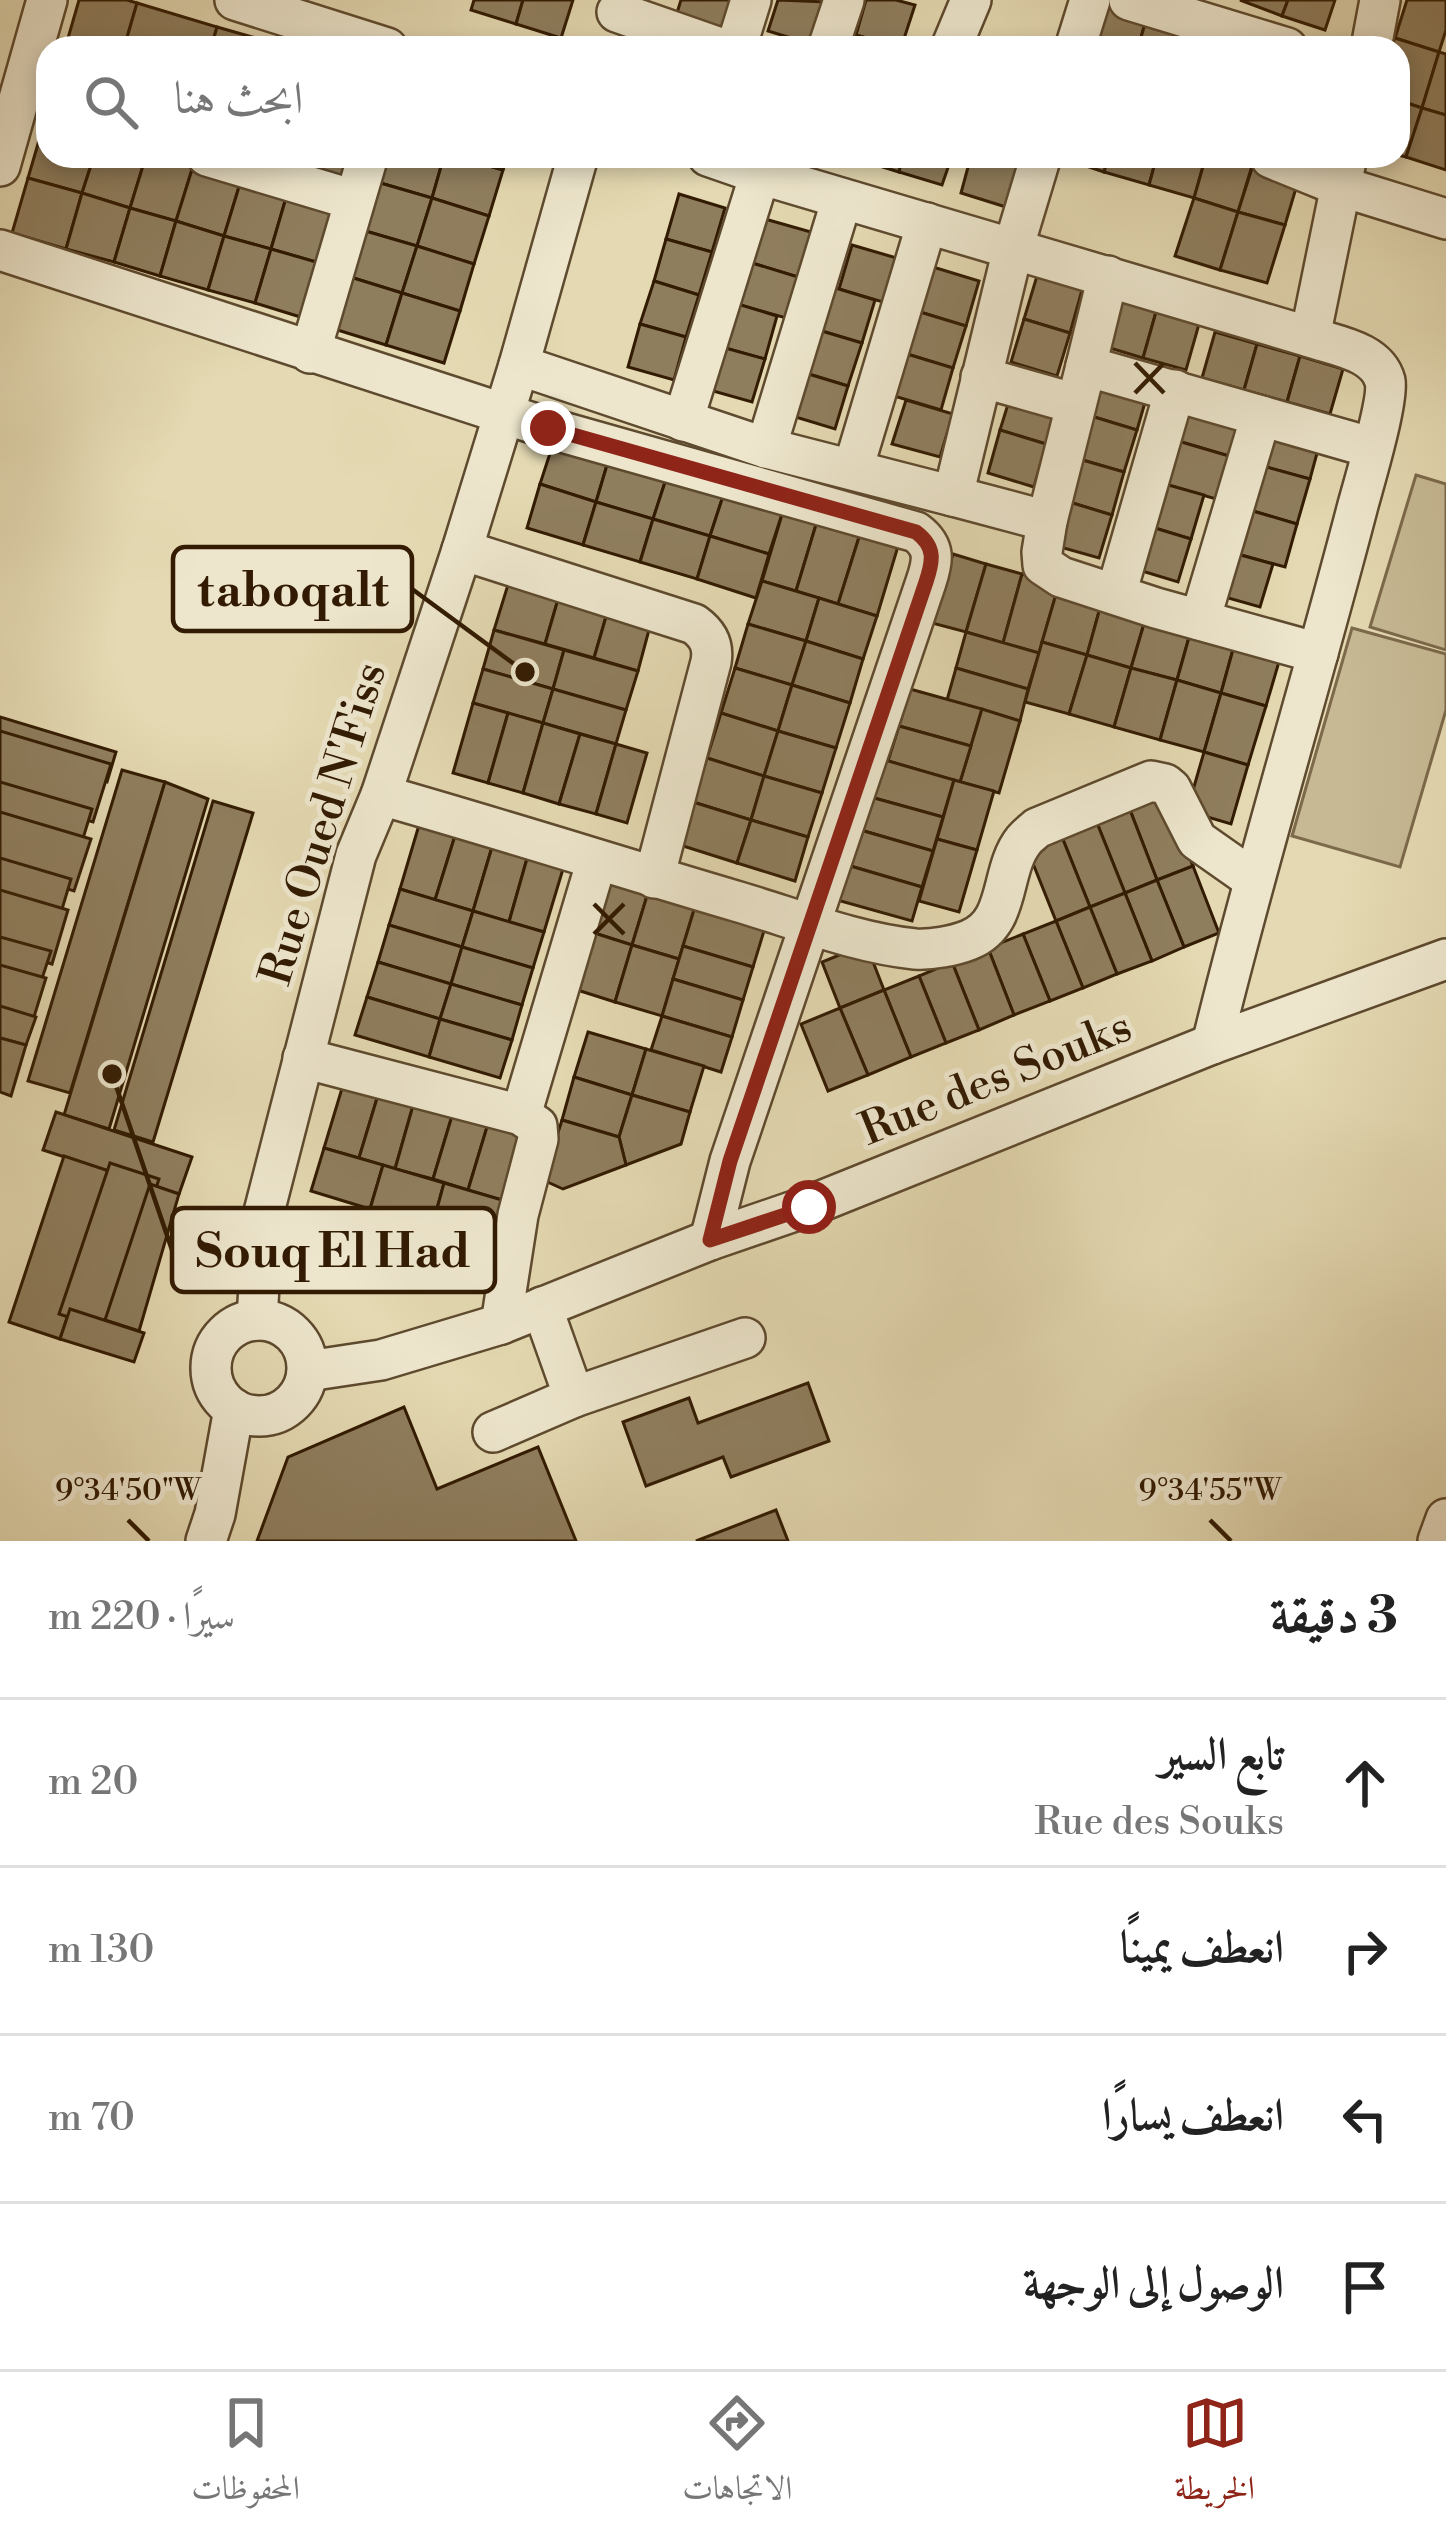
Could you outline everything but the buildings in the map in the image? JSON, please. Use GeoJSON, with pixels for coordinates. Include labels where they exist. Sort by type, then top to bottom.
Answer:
{"type":"FeatureCollection","features":[{"type":"Feature","properties":{"kind":"street"},"geometry":{"type":"LineString","coordinates":[[42,36],[47,0]]}},
{"type":"Feature","properties":{"kind":"street"},"geometry":{"type":"LineString","coordinates":[[235,0],[298,9],[360,36]]}},
{"type":"Feature","properties":{"kind":"street"},"geometry":{"type":"LineString","coordinates":[[740,36],[751,0]]}},
{"type":"Feature","properties":{"kind":"street"},"geometry":{"type":"LineString","coordinates":[[832,36],[844,0]]}},
{"type":"Feature","properties":{"kind":"street"},"geometry":{"type":"LineString","coordinates":[[955,36],[971,0]]}},
{"type":"Feature","properties":{"kind":"street"},"geometry":{"type":"LineString","coordinates":[[1079,36],[1090,0]]}},
{"type":"Feature","properties":{"kind":"street"},"geometry":{"type":"LineString","coordinates":[[1373,36],[1380,0]]}},
{"type":"Feature","properties":{"kind":"street"},"geometry":{"type":"LineString","coordinates":[[1134,1],[1248,36]]}},
{"type":"Feature","properties":{"kind":"street"},"geometry":{"type":"LineString","coordinates":[[615,20],[675,36]]}},
{"type":"Feature","properties":{"kind":"street"},"geometry":{"type":"LineString","coordinates":[[0,166],[33,104]]}},
{"type":"Feature","properties":{"kind":"street"},"geometry":{"type":"LineString","coordinates":[[247,168],[355,200]]}},
{"type":"Feature","properties":{"kind":"street"},"geometry":{"type":"LineString","coordinates":[[310,353],[364,168]]}},
{"type":"Feature","properties":{"kind":"street","name":"Rue Oued N'Fiss"},"geometry":{"type":"LineString","coordinates":[[257,1320],[263,1216],[356,855],[382,795],[462,550],[575,168]]}},
{"type":"Feature","properties":{"kind":"street"},"geometry":{"type":"LineString","coordinates":[[743,168],[1310,337],[1368,357],[1378,367],[1386,390],[1372,448],[1212,1044]]}},
{"type":"Feature","properties":{"kind":"street"},"geometry":{"type":"LineString","coordinates":[[953,496],[1037,168]]}},
{"type":"Feature","properties":{"kind":"street"},"geometry":{"type":"LineString","coordinates":[[1310,337],[1344,171],[1446,219]]}},
{"type":"Feature","properties":{"kind":"street"},"geometry":{"type":"LineString","coordinates":[[683,421],[760,174]]}},
{"type":"Feature","properties":{"kind":"street"},"geometry":{"type":"LineString","coordinates":[[766,448],[842,199]]}},
{"type":"Feature","properties":{"kind":"street"},"geometry":{"type":"LineString","coordinates":[[854,469],[927,223]]}},
{"type":"Feature","properties":{"kind":"street"},"geometry":{"type":"LineString","coordinates":[[0,250],[548,428],[916,532],[931,548],[933,561],[730,1161],[710,1240]]}},
{"type":"Feature","properties":{"kind":"street"},"geometry":{"type":"LineString","coordinates":[[1108,276],[1047,521],[1042,559],[1048,570],[1318,653]]}},
{"type":"Feature","properties":{"kind":"street"},"geometry":{"type":"LineString","coordinates":[[519,365],[766,448],[1047,521]]}},
{"type":"Feature","properties":{"kind":"street"},"geometry":{"type":"LineString","coordinates":[[981,377],[1175,390],[1372,448]]}},
{"type":"Feature","properties":{"kind":"street"},"geometry":{"type":"LineString","coordinates":[[1116,594],[1175,390]]}},
{"type":"Feature","properties":{"kind":"street"},"geometry":{"type":"LineString","coordinates":[[1201,620],[1261,416]]}},
{"type":"Feature","properties":{"kind":"street"},"geometry":{"type":"LineString","coordinates":[[462,550],[694,624],[705,632],[711,662],[654,878]]}},
{"type":"Feature","properties":{"kind":"street"},"geometry":{"type":"LineString","coordinates":[[382,795],[810,923],[921,950],[967,942],[983,933],[994,921],[1017,852],[1037,828],[1150,781],[1171,789],[1197,840],[1254,880]]}},
{"type":"Feature","properties":{"kind":"street"},"geometry":{"type":"LineString","coordinates":[[521,1114],[597,860]]}},
{"type":"Feature","properties":{"kind":"street","name":"Rue des Souks"},"geometry":{"type":"LineString","coordinates":[[308,1371],[381,1360],[501,1324],[710,1240],[809,1207],[1212,1044],[1446,959]]}},
{"type":"Feature","properties":{"kind":"street"},"geometry":{"type":"LineString","coordinates":[[304,1058],[521,1114],[532,1121],[539,1133],[518,1215],[501,1324]]}},
{"type":"Feature","properties":{"kind":"street"},"geometry":{"type":"LineString","coordinates":[[542,1307],[574,1397]]}},
{"type":"Feature","properties":{"kind":"street"},"geometry":{"type":"LineString","coordinates":[[257,1320],[277,1322],[294,1334],[305,1351],[308,1371],[302,1391],[289,1407],[269,1415],[249,1415],[222,1400],[211,1370],[222,1336],[238,1324],[257,1320]]}},
{"type":"Feature","properties":{"kind":"street"},"geometry":{"type":"LineString","coordinates":[[493,1432],[574,1397],[745,1337]]}},
{"type":"Feature","properties":{"kind":"street"},"geometry":{"type":"LineString","coordinates":[[206,1541],[234,1409]]}},
{"type":"Feature","properties":{"kind":"street"},"geometry":{"type":"LineString","coordinates":[[1438,1541],[1446,1519]]}},
{"type":"Feature","properties":{"kind":"shaded area"},"geometry":{"type":"Polygon","coordinates":[[[1416,475],[1446,484],[1446,650],[1370,627],[1416,475]]]}},
{"type":"Feature","properties":{"kind":"shaded area"},"geometry":{"type":"Polygon","coordinates":[[[1352,628],[1446,654],[1446,710],[1400,867],[1292,836],[1352,628]]]}},
{"type":"Feature","properties":{"kind":"place","name":"taboqalt"},"geometry":{"type":"Point","coordinates":[525,672]}},
{"type":"Feature","properties":{"kind":"place","name":"Souq El Had"},"geometry":{"type":"Point","coordinates":[112,1074]}},
{"type":"Feature","properties":{"kind":"route"},"geometry":{"type":"LineString","coordinates":[[548,428],[916,532],[931,548],[933,561],[730,1161],[710,1240],[809,1207]]}}]}
